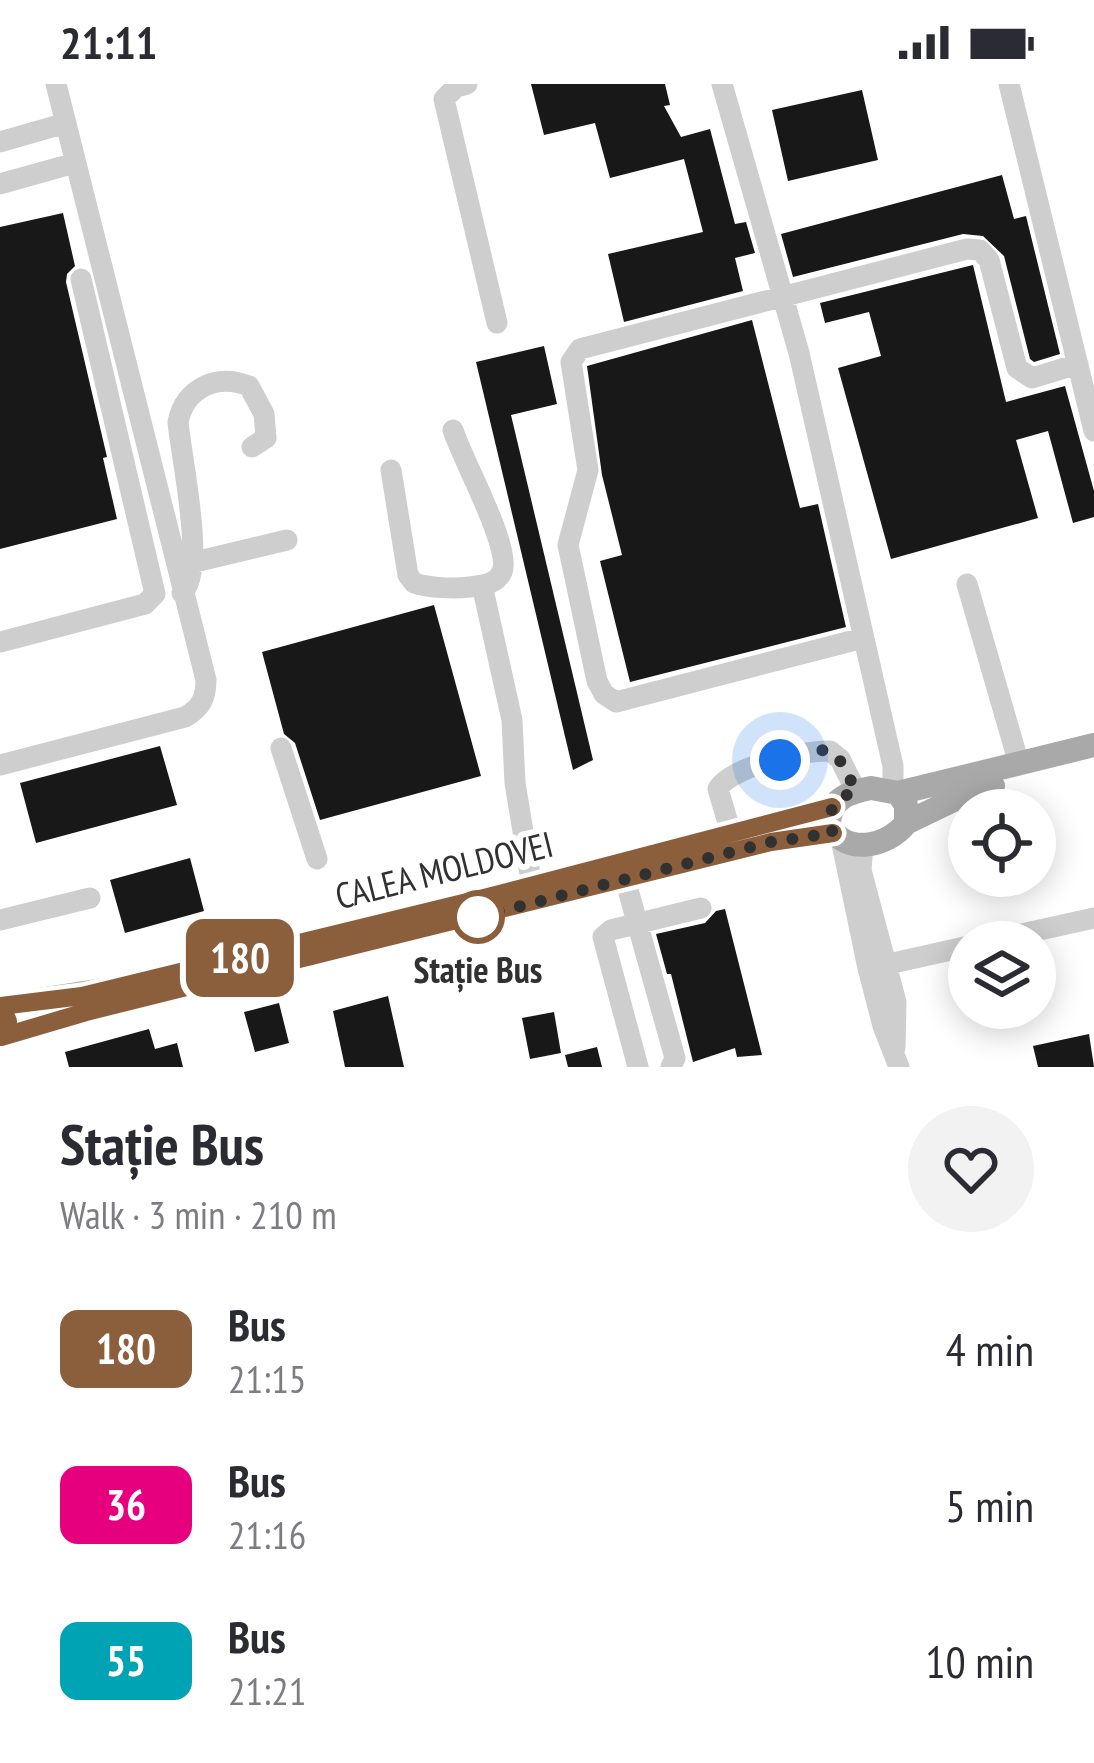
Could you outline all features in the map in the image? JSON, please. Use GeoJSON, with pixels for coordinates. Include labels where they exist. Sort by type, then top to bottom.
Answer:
{"type":"FeatureCollection","features":[{"type":"Feature","properties":{"kind":"main road"},"geometry":{"type":"LineString","coordinates":[[1094,745],[896,792],[856,790],[832,807],[829,816],[846,839],[885,840],[906,823],[966,794],[1094,760]]}},
{"type":"Feature","properties":{"kind":"main road"},"geometry":{"type":"LineString","coordinates":[[896,792],[906,805],[906,823]]}},
{"type":"Feature","properties":{"kind":"main road","name":"CALEA MOLDOVEI"},"geometry":{"type":"LineString","coordinates":[[1,1038],[8,1021],[0,1005],[82,996],[832,807]]}},
{"type":"Feature","properties":{"kind":"main road","name":"CALEA MOLDOVEI"},"geometry":{"type":"LineString","coordinates":[[1,1038],[86,1012],[771,842],[846,839]]}},
{"type":"Feature","properties":{"kind":"street"},"geometry":{"type":"LineString","coordinates":[[1,765],[195,712],[202,703],[206,680],[56,84]]}},
{"type":"Feature","properties":{"kind":"street"},"geometry":{"type":"LineString","coordinates":[[467,84],[444,99],[497,323]]}},
{"type":"Feature","properties":{"kind":"street"},"geometry":{"type":"LineString","coordinates":[[722,84],[800,353],[896,792]]}},
{"type":"Feature","properties":{"kind":"street"},"geometry":{"type":"LineString","coordinates":[[1010,84],[1094,430]]}},
{"type":"Feature","properties":{"kind":"street"},"geometry":{"type":"LineString","coordinates":[[0,142],[66,123]]}},
{"type":"Feature","properties":{"kind":"street"},"geometry":{"type":"LineString","coordinates":[[0,184],[75,163]]}},
{"type":"Feature","properties":{"kind":"street"},"geometry":{"type":"LineString","coordinates":[[863,638],[616,702],[604,694],[597,681],[568,545],[588,470],[571,362],[580,349],[967,249],[980,250],[989,260],[1017,368],[1032,378],[1078,364]]}},
{"type":"Feature","properties":{"kind":"street"},"geometry":{"type":"LineString","coordinates":[[0,642],[146,604],[154,594],[81,279]]}},
{"type":"Feature","properties":{"kind":"street"},"geometry":{"type":"LineString","coordinates":[[182,593],[190,586],[195,562],[178,422],[189,394],[222,382],[249,386],[266,424],[266,438],[252,447]]}},
{"type":"Feature","properties":{"kind":"street"},"geometry":{"type":"LineString","coordinates":[[391,470],[408,575],[414,583],[458,588],[499,577],[504,560],[486,503],[462,460],[453,430]]}},
{"type":"Feature","properties":{"kind":"street"},"geometry":{"type":"LineString","coordinates":[[195,562],[287,540]]}},
{"type":"Feature","properties":{"kind":"street"},"geometry":{"type":"LineString","coordinates":[[967,584],[1019,764]]}},
{"type":"Feature","properties":{"kind":"street"},"geometry":{"type":"LineString","coordinates":[[482,585],[512,720],[515,783],[532,886]]}},
{"type":"Feature","properties":{"kind":"street"},"geometry":{"type":"LineString","coordinates":[[281,748],[317,859]]}},
{"type":"Feature","properties":{"kind":"street"},"geometry":{"type":"LineString","coordinates":[[731,833],[718,789],[728,776],[743,770],[830,751],[856,790]]}},
{"type":"Feature","properties":{"kind":"street"},"geometry":{"type":"LineString","coordinates":[[846,839],[877,967],[883,1026],[897,1058]]}},
{"type":"Feature","properties":{"kind":"street"},"geometry":{"type":"LineString","coordinates":[[625,879],[675,1058],[671,1067]]}},
{"type":"Feature","properties":{"kind":"street"},"geometry":{"type":"LineString","coordinates":[[0,920],[90,898]]}},
{"type":"Feature","properties":{"kind":"street"},"geometry":{"type":"LineString","coordinates":[[638,1067],[602,944],[611,930],[701,908]]}},
{"type":"Feature","properties":{"kind":"street"},"geometry":{"type":"LineString","coordinates":[[1056,926],[1094,918]]}},
{"type":"Feature","properties":{"kind":"street"},"geometry":{"type":"LineString","coordinates":[[877,967],[948,951]]}},
{"type":"Feature","properties":{"kind":"building"},"geometry":{"type":"Polygon","coordinates":[[[531,84],[665,84],[670,105],[664,106],[681,137],[710,129],[735,224],[746,222],[755,253],[735,258],[743,291],[624,322],[608,254],[703,232],[684,159],[610,178],[595,123],[544,135],[531,84]]]}},
{"type":"Feature","properties":{"kind":"building"},"geometry":{"type":"Polygon","coordinates":[[[862,90],[878,160],[788,181],[772,110],[862,90]]]}},
{"type":"Feature","properties":{"kind":"building"},"geometry":{"type":"Polygon","coordinates":[[[1002,175],[1014,219],[1026,216],[1060,354],[1034,362],[1030,359],[1004,256],[983,236],[963,234],[793,277],[781,234],[1002,175]]]}},
{"type":"Feature","properties":{"kind":"building"},"geometry":{"type":"Polygon","coordinates":[[[63,213],[75,266],[66,282],[117,519],[0,549],[0,227],[63,213]]]}},
{"type":"Feature","properties":{"kind":"building"},"geometry":{"type":"Polygon","coordinates":[[[973,265],[1006,402],[1065,386],[1094,491],[1094,517],[1073,523],[1048,431],[1016,440],[1038,518],[891,559],[838,368],[881,356],[869,312],[825,323],[820,303],[973,265]]]}},
{"type":"Feature","properties":{"kind":"building"},"geometry":{"type":"Polygon","coordinates":[[[752,320],[800,508],[818,504],[846,627],[630,682],[600,561],[622,555],[602,475],[587,366],[752,320]]]}},
{"type":"Feature","properties":{"kind":"building"},"geometry":{"type":"Polygon","coordinates":[[[544,346],[557,404],[511,415],[593,760],[573,770],[476,362],[544,346]]]}},
{"type":"Feature","properties":{"kind":"building"},"geometry":{"type":"Polygon","coordinates":[[[434,605],[481,776],[320,820],[295,743],[284,734],[262,652],[434,605]]]}},
{"type":"Feature","properties":{"kind":"building"},"geometry":{"type":"Polygon","coordinates":[[[160,746],[177,805],[36,843],[20,783],[160,746]]]}},
{"type":"Feature","properties":{"kind":"building"},"geometry":{"type":"Polygon","coordinates":[[[190,858],[204,911],[125,933],[110,880],[190,858]]]}},
{"type":"Feature","properties":{"kind":"building"},"geometry":{"type":"Polygon","coordinates":[[[725,909],[762,1055],[737,1057],[735,1048],[693,1062],[656,934],[705,923],[725,909]]]}},
{"type":"Feature","properties":{"kind":"building"},"geometry":{"type":"Polygon","coordinates":[[[388,996],[404,1067],[345,1067],[333,1011],[388,996]]]}},
{"type":"Feature","properties":{"kind":"building"},"geometry":{"type":"Polygon","coordinates":[[[279,1003],[289,1043],[255,1052],[244,1012],[279,1003]]]}},
{"type":"Feature","properties":{"kind":"building"},"geometry":{"type":"Polygon","coordinates":[[[554,1012],[561,1053],[530,1059],[522,1018],[554,1012]]]}},
{"type":"Feature","properties":{"kind":"building"},"geometry":{"type":"Polygon","coordinates":[[[149,1029],[155,1049],[177,1043],[183,1067],[69,1067],[65,1052],[149,1029]]]}},
{"type":"Feature","properties":{"kind":"building"},"geometry":{"type":"Polygon","coordinates":[[[1089,1034],[1094,1067],[1038,1067],[1033,1046],[1089,1034]]]}},
{"type":"Feature","properties":{"kind":"building"},"geometry":{"type":"Polygon","coordinates":[[[597,1047],[602,1067],[568,1067],[565,1055],[597,1047]]]}},
{"type":"Feature","properties":{"kind":"bus line","name":"180"},"geometry":{"type":"LineString","coordinates":[[832,807],[82,996],[1,1006],[8,1021],[1,1037],[771,842],[833,833]]}},
{"type":"Feature","properties":{"kind":"place","name":"Stație Bus"},"geometry":{"type":"Point","coordinates":[478,917]}},
{"type":"Feature","properties":{"kind":"route"},"geometry":{"type":"LineString","coordinates":[[478,917],[771,842],[833,833],[829,825],[832,807],[856,790],[839,759],[823,750],[780,760]]}}]}
